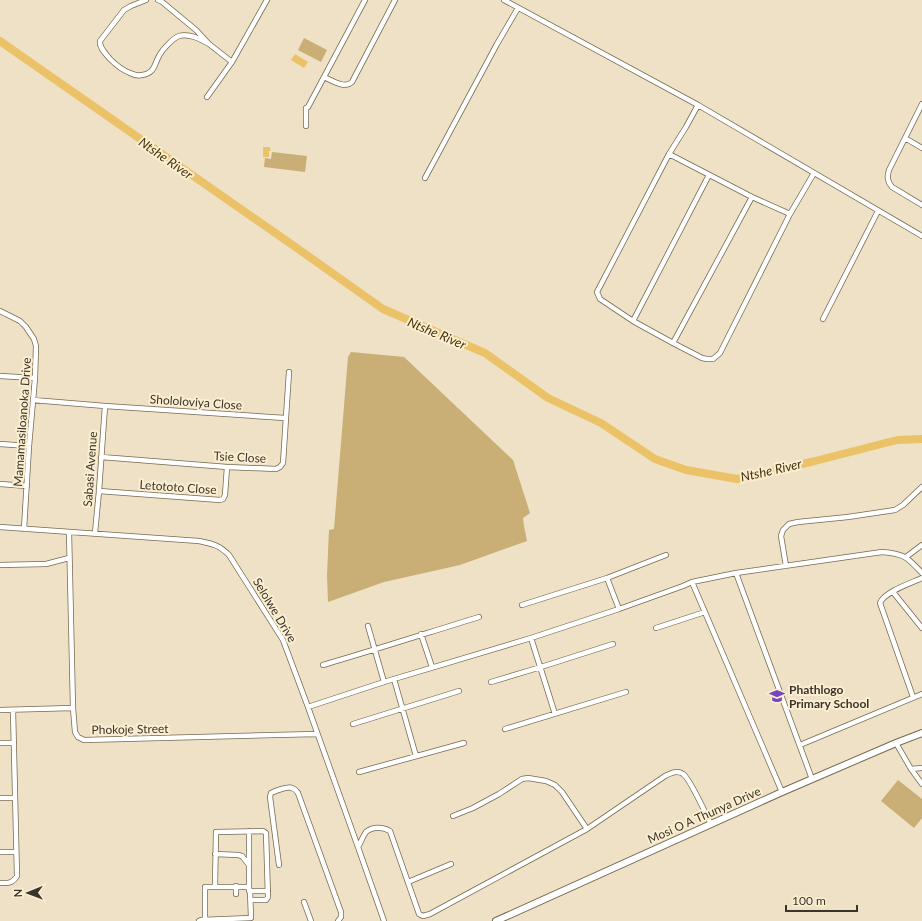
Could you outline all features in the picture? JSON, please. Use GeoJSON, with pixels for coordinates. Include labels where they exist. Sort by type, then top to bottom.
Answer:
{"type":"FeatureCollection","features":[{"type":"Feature","properties":{"kind":"street"},"geometry":{"type":"LineString","coordinates":[[146,0],[124,10],[99,43],[115,65],[126,72],[135,75],[150,73],[155,67],[160,54],[171,41],[178,36],[195,37],[208,44],[232,62]]}},
{"type":"Feature","properties":{"kind":"street"},"geometry":{"type":"LineString","coordinates":[[158,0],[196,30],[208,44]]}},
{"type":"Feature","properties":{"kind":"street"},"geometry":{"type":"LineString","coordinates":[[207,97],[232,62],[267,0]]}},
{"type":"Feature","properties":{"kind":"street"},"geometry":{"type":"LineString","coordinates":[[306,126],[306,108],[308,107],[365,0]]}},
{"type":"Feature","properties":{"kind":"street"},"geometry":{"type":"LineString","coordinates":[[324,77],[345,86],[352,82],[395,0]]}},
{"type":"Feature","properties":{"kind":"street"},"geometry":{"type":"LineString","coordinates":[[504,0],[698,105],[922,236]]}},
{"type":"Feature","properties":{"kind":"street"},"geometry":{"type":"LineString","coordinates":[[425,178],[518,8]]}},
{"type":"Feature","properties":{"kind":"street"},"geometry":{"type":"LineString","coordinates":[[922,104],[889,170],[887,179],[892,187],[922,205]]}},
{"type":"Feature","properties":{"kind":"street"},"geometry":{"type":"LineString","coordinates":[[698,105],[669,154],[597,292],[600,299],[633,320],[702,358],[713,359],[720,353],[790,214],[814,173]]}},
{"type":"Feature","properties":{"kind":"street"},"geometry":{"type":"LineString","coordinates":[[905,138],[922,148]]}},
{"type":"Feature","properties":{"kind":"street"},"geometry":{"type":"LineString","coordinates":[[669,154],[752,197],[790,214]]}},
{"type":"Feature","properties":{"kind":"street"},"geometry":{"type":"LineString","coordinates":[[633,320],[709,175]]}},
{"type":"Feature","properties":{"kind":"street"},"geometry":{"type":"LineString","coordinates":[[673,343],[752,197]]}},
{"type":"Feature","properties":{"kind":"street"},"geometry":{"type":"LineString","coordinates":[[823,319],[878,211]]}},
{"type":"Feature","properties":{"kind":"street","name":"Mamamasiloanoka Drive"},"geometry":{"type":"LineString","coordinates":[[0,311],[20,321],[34,339],[36,346],[24,528]]}},
{"type":"Feature","properties":{"kind":"street","name":"Tsie Close"},"geometry":{"type":"LineString","coordinates":[[101,457],[276,470],[283,463],[289,372]]}},
{"type":"Feature","properties":{"kind":"street"},"geometry":{"type":"LineString","coordinates":[[0,376],[35,378]]}},
{"type":"Feature","properties":{"kind":"street","name":"Shololoviya Close"},"geometry":{"type":"LineString","coordinates":[[33,400],[285,418]]}},
{"type":"Feature","properties":{"kind":"street","name":"Sabasi Avenue"},"geometry":{"type":"LineString","coordinates":[[95,534],[105,406]]}},
{"type":"Feature","properties":{"kind":"street"},"geometry":{"type":"LineString","coordinates":[[0,444],[29,446]]}},
{"type":"Feature","properties":{"kind":"street","name":"Letototo Close"},"geometry":{"type":"LineString","coordinates":[[99,491],[220,500],[226,495],[227,467]]}},
{"type":"Feature","properties":{"kind":"street"},"geometry":{"type":"LineString","coordinates":[[0,484],[27,486]]}},
{"type":"Feature","properties":{"kind":"street"},"geometry":{"type":"LineString","coordinates":[[786,566],[781,536],[783,530],[789,524],[895,510],[903,505],[922,487]]}},
{"type":"Feature","properties":{"kind":"street","name":"Selolwe Drive"},"geometry":{"type":"LineString","coordinates":[[0,527],[199,541],[216,545],[230,555],[286,648],[384,921]]}},
{"type":"Feature","properties":{"kind":"street","name":"Phokoje Street"},"geometry":{"type":"LineString","coordinates":[[69,532],[73,708],[75,732],[78,737],[84,740],[317,734]]}},
{"type":"Feature","properties":{"kind":"street"},"geometry":{"type":"LineString","coordinates":[[906,557],[922,545]]}},
{"type":"Feature","properties":{"kind":"street"},"geometry":{"type":"LineString","coordinates":[[308,707],[432,667],[531,638],[619,609],[692,582],[736,573],[876,553],[897,554],[906,557],[922,573]]}},
{"type":"Feature","properties":{"kind":"street"},"geometry":{"type":"LineString","coordinates":[[522,605],[607,578],[666,555]]}},
{"type":"Feature","properties":{"kind":"street"},"geometry":{"type":"LineString","coordinates":[[0,565],[46,564],[70,558]]}},
{"type":"Feature","properties":{"kind":"street"},"geometry":{"type":"LineString","coordinates":[[736,573],[812,779]]}},
{"type":"Feature","properties":{"kind":"street"},"geometry":{"type":"LineString","coordinates":[[607,578],[619,609]]}},
{"type":"Feature","properties":{"kind":"street"},"geometry":{"type":"LineString","coordinates":[[913,697],[880,605],[881,599],[922,578]]}},
{"type":"Feature","properties":{"kind":"street"},"geometry":{"type":"LineString","coordinates":[[692,582],[782,792]]}},
{"type":"Feature","properties":{"kind":"street"},"geometry":{"type":"LineString","coordinates":[[893,592],[922,628]]}},
{"type":"Feature","properties":{"kind":"street"},"geometry":{"type":"LineString","coordinates":[[656,628],[706,612]]}},
{"type":"Feature","properties":{"kind":"street"},"geometry":{"type":"LineString","coordinates":[[323,665],[479,617]]}},
{"type":"Feature","properties":{"kind":"street"},"geometry":{"type":"LineString","coordinates":[[368,626],[384,682]]}},
{"type":"Feature","properties":{"kind":"street"},"geometry":{"type":"LineString","coordinates":[[421,634],[432,667]]}},
{"type":"Feature","properties":{"kind":"street"},"geometry":{"type":"LineString","coordinates":[[531,638],[555,714]]}},
{"type":"Feature","properties":{"kind":"street"},"geometry":{"type":"LineString","coordinates":[[491,682],[541,668],[613,644]]}},
{"type":"Feature","properties":{"kind":"street"},"geometry":{"type":"LineString","coordinates":[[394,679],[416,756]]}},
{"type":"Feature","properties":{"kind":"street"},"geometry":{"type":"LineString","coordinates":[[353,724],[459,691]]}},
{"type":"Feature","properties":{"kind":"street"},"geometry":{"type":"LineString","coordinates":[[505,729],[626,692]]}},
{"type":"Feature","properties":{"kind":"street"},"geometry":{"type":"LineString","coordinates":[[800,745],[922,694]]}},
{"type":"Feature","properties":{"kind":"street"},"geometry":{"type":"LineString","coordinates":[[0,710],[73,708]]}},
{"type":"Feature","properties":{"kind":"street"},"geometry":{"type":"LineString","coordinates":[[0,883],[9,883],[14,881],[17,876],[13,710]]}},
{"type":"Feature","properties":{"kind":"street","name":"Mosi O A Thunya Drive"},"geometry":{"type":"LineString","coordinates":[[496,921],[782,792],[922,733]]}},
{"type":"Feature","properties":{"kind":"street"},"geometry":{"type":"LineString","coordinates":[[0,743],[14,743]]}},
{"type":"Feature","properties":{"kind":"street"},"geometry":{"type":"LineString","coordinates":[[359,772],[464,743]]}},
{"type":"Feature","properties":{"kind":"street"},"geometry":{"type":"LineString","coordinates":[[896,743],[911,769],[922,784]]}},
{"type":"Feature","properties":{"kind":"street"},"geometry":{"type":"LineString","coordinates":[[911,769],[922,768]]}},
{"type":"Feature","properties":{"kind":"street"},"geometry":{"type":"LineString","coordinates":[[358,847],[369,830],[384,828],[390,831],[419,914],[423,916],[587,829],[665,776],[672,773],[678,772],[684,775],[689,781],[711,824]]}},
{"type":"Feature","properties":{"kind":"street"},"geometry":{"type":"LineString","coordinates":[[453,816],[473,808],[522,779],[528,778],[546,781],[555,785],[562,792],[587,829]]}},
{"type":"Feature","properties":{"kind":"street"},"geometry":{"type":"LineString","coordinates":[[279,865],[270,797],[271,793],[289,787],[295,789],[298,793],[341,912],[341,917],[338,921]]}},
{"type":"Feature","properties":{"kind":"street"},"geometry":{"type":"LineString","coordinates":[[0,798],[14,798]]}},
{"type":"Feature","properties":{"kind":"street"},"geometry":{"type":"LineString","coordinates":[[198,921],[250,919],[251,900],[248,831]]}},
{"type":"Feature","properties":{"kind":"street"},"geometry":{"type":"LineString","coordinates":[[215,887],[216,832],[263,831],[266,833],[268,899],[251,900]]}},
{"type":"Feature","properties":{"kind":"street"},"geometry":{"type":"LineString","coordinates":[[0,852],[16,852]]}},
{"type":"Feature","properties":{"kind":"street"},"geometry":{"type":"LineString","coordinates":[[215,854],[242,856],[249,865]]}},
{"type":"Feature","properties":{"kind":"street"},"geometry":{"type":"LineString","coordinates":[[408,882],[451,864]]}},
{"type":"Feature","properties":{"kind":"street"},"geometry":{"type":"LineString","coordinates":[[205,920],[205,887],[236,886],[268,891]]}},
{"type":"Feature","properties":{"kind":"street"},"geometry":{"type":"LineString","coordinates":[[236,886],[236,894]]}},
{"type":"Feature","properties":{"kind":"street"},"geometry":{"type":"LineString","coordinates":[[304,902],[311,921]]}},
{"type":"Feature","properties":{"kind":"shaded area"},"geometry":{"type":"Polygon","coordinates":[[[304,38],[327,50],[321,62],[298,50],[304,38]]]}},
{"type":"Feature","properties":{"kind":"shaded area"},"geometry":{"type":"Polygon","coordinates":[[[295,54],[308,62],[304,68],[291,60],[295,54]]]}},
{"type":"Feature","properties":{"kind":"shaded area"},"geometry":{"type":"Polygon","coordinates":[[[263,147],[270,147],[271,151],[269,151],[269,157],[263,157],[263,147]]]}},
{"type":"Feature","properties":{"kind":"shaded area"},"geometry":{"type":"Polygon","coordinates":[[[272,152],[307,156],[305,172],[264,167],[265,158],[271,159],[272,152]]]}},
{"type":"Feature","properties":{"kind":"shaded area"},"geometry":{"type":"Polygon","coordinates":[[[351,352],[404,357],[513,460],[530,513],[523,518],[527,541],[460,565],[384,582],[328,602],[327,575],[329,530],[334,529],[348,357],[351,352]]]}},
{"type":"Feature","properties":{"kind":"shaded area"},"geometry":{"type":"Polygon","coordinates":[[[898,780],[922,799],[922,818],[914,828],[881,801],[898,780]]]}},
{"type":"Feature","properties":{"kind":"waterway","name":"Ntshe River"},"geometry":{"type":"LineString","coordinates":[[0,41],[383,309],[485,353],[548,398],[601,423],[655,459],[686,470],[737,479],[897,440],[922,439]]}},
{"type":"Feature","properties":{"kind":"place","name":"Phathlogo Primary School"},"geometry":{"type":"Point","coordinates":[777,696]}}]}
